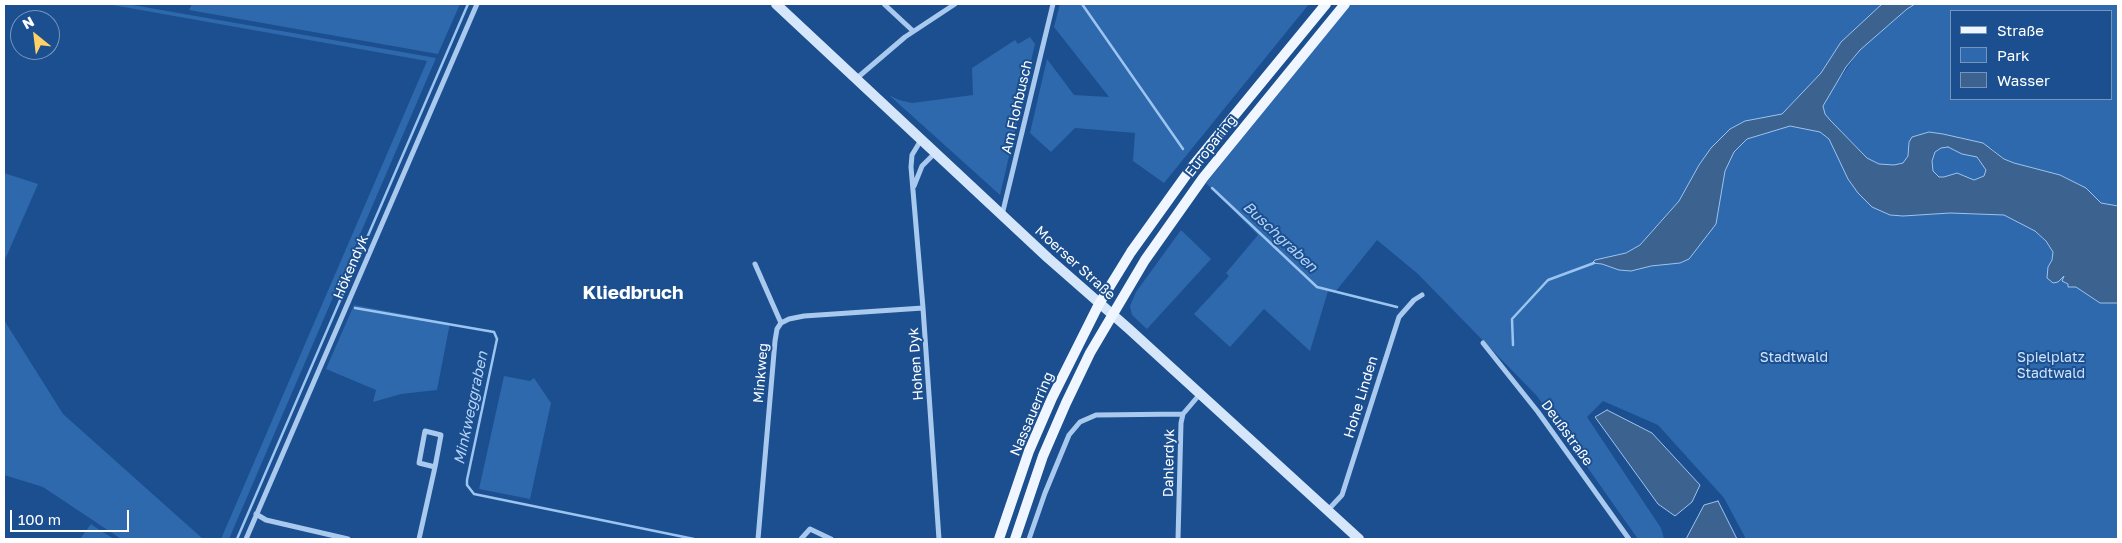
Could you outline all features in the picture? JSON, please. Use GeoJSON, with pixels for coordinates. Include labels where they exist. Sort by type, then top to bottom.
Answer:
{"type":"FeatureCollection","features":[{"type":"Feature","properties":{"kind":"main road","name":"Moerser Straße"},"geometry":{"type":"LineString","coordinates":[[776,4],[1002,215],[1359,539]]}},
{"type":"Feature","properties":{"kind":"main road","name":"Europaring"},"geometry":{"type":"LineString","coordinates":[[1099,304],[1131,252],[1175,190],[1238,108],[1326,4]]}},
{"type":"Feature","properties":{"kind":"main road","name":"Europaring"},"geometry":{"type":"LineString","coordinates":[[1113,315],[1145,260],[1203,178],[1345,4]]}},
{"type":"Feature","properties":{"kind":"main road","name":"Nassauerring"},"geometry":{"type":"LineString","coordinates":[[999,539],[1030,451],[1052,398],[1099,304]]}},
{"type":"Feature","properties":{"kind":"main road","name":"Nassauerring"},"geometry":{"type":"LineString","coordinates":[[1015,539],[1044,456],[1066,403],[1090,353],[1113,315]]}},
{"type":"Feature","properties":{"kind":"street","name":"Hökendyk"},"geometry":{"type":"LineString","coordinates":[[246,539],[477,4]]}},
{"type":"Feature","properties":{"kind":"street"},"geometry":{"type":"LineString","coordinates":[[884,4],[913,31]]}},
{"type":"Feature","properties":{"kind":"street"},"geometry":{"type":"LineString","coordinates":[[857,78],[913,31],[955,4]]}},
{"type":"Feature","properties":{"kind":"street","name":"Am Flohbusch"},"geometry":{"type":"LineString","coordinates":[[1002,215],[1053,4]]}},
{"type":"Feature","properties":{"kind":"street","name":"Hohen Dyk"},"geometry":{"type":"LineString","coordinates":[[922,140],[912,155],[910,167],[914,186],[939,539]]}},
{"type":"Feature","properties":{"kind":"street","name":"Hohen Dyk"},"geometry":{"type":"LineString","coordinates":[[914,186],[922,166],[935,153]]}},
{"type":"Feature","properties":{"kind":"street"},"geometry":{"type":"LineString","coordinates":[[755,264],[781,323],[804,316],[923,308]]}},
{"type":"Feature","properties":{"kind":"street","name":"Hohe Linden"},"geometry":{"type":"LineString","coordinates":[[1327,510],[1342,495],[1399,317],[1414,300],[1422,295]]}},
{"type":"Feature","properties":{"kind":"street","name":"Minkweg"},"geometry":{"type":"LineString","coordinates":[[758,539],[775,341],[777,329],[781,323]]}},
{"type":"Feature","properties":{"kind":"street","name":"Deußstraße"},"geometry":{"type":"LineString","coordinates":[[1483,344],[1538,412],[1629,539]]}},
{"type":"Feature","properties":{"kind":"street","name":"Dahlerdyk"},"geometry":{"type":"LineString","coordinates":[[1178,539],[1183,414],[1200,394]]}},
{"type":"Feature","properties":{"kind":"street"},"geometry":{"type":"LineString","coordinates":[[1029,539],[1045,493],[1069,435],[1080,422],[1096,415],[1183,414]]}},
{"type":"Feature","properties":{"kind":"street"},"geometry":{"type":"LineString","coordinates":[[419,539],[435,466],[441,435],[425,431],[419,463],[435,466]]}},
{"type":"Feature","properties":{"kind":"street"},"geometry":{"type":"LineString","coordinates":[[256,514],[266,520],[348,539]]}},
{"type":"Feature","properties":{"kind":"street"},"geometry":{"type":"LineString","coordinates":[[801,539],[810,529],[831,539]]}},
{"type":"Feature","properties":{"kind":"green space"},"geometry":{"type":"Polygon","coordinates":[[[107,4],[127,4],[436,58],[229,539],[221,539],[427,61],[107,4]]]}},
{"type":"Feature","properties":{"kind":"green space"},"geometry":{"type":"Polygon","coordinates":[[[192,4],[460,4],[438,54],[189,10],[192,4]]]}},
{"type":"Feature","properties":{"kind":"green space"},"geometry":{"type":"Polygon","coordinates":[[[1060,4],[1309,4],[1164,183],[1133,161],[1135,133],[1075,128],[1051,152],[1030,133],[1047,59],[1074,95],[1109,97],[1054,27],[1060,4]]]}},
{"type":"Feature","properties":{"kind":"green space","name":"Stadtwald"},"geometry":{"type":"Polygon","coordinates":[[[1351,4],[1882,4],[1841,42],[1821,73],[1782,114],[1745,121],[1730,129],[1699,165],[1679,201],[1640,245],[1627,253],[1613,257],[1630,271],[1651,266],[1720,191],[1725,171],[1734,152],[1747,139],[1790,126],[1820,132],[1829,139],[1890,215],[1950,213],[2004,215],[2035,231],[2046,241],[2053,252],[2052,260],[2048,267],[2064,275],[2076,287],[2100,303],[2118,303],[2118,539],[1746,539],[1724,498],[1658,425],[1603,401],[1587,417],[1661,528],[1664,539],[1638,539],[1537,396],[1418,274],[1377,240],[1336,291],[1394,306],[1328,291],[1310,351],[1264,309],[1230,347],[1194,314],[1229,276],[1226,273],[1258,235],[1206,183],[1351,4]]]}},
{"type":"Feature","properties":{"kind":"green space"},"geometry":{"type":"Polygon","coordinates":[[[1915,4],[2118,4],[2118,206],[2101,203],[2086,188],[2060,175],[2014,163],[2004,159],[1991,148],[1943,134],[1929,132],[1912,137],[1909,142],[1908,156],[1903,163],[1894,165],[1879,164],[1867,158],[1839,131],[1825,114],[1823,106],[1827,97],[1860,50],[1915,4]]]}},
{"type":"Feature","properties":{"kind":"green space"},"geometry":{"type":"Polygon","coordinates":[[[1030,37],[1035,44],[1000,195],[889,95],[912,103],[973,95],[972,68],[1015,40],[1018,44],[1030,37]]]}},
{"type":"Feature","properties":{"kind":"green space"},"geometry":{"type":"Polygon","coordinates":[[[1948,147],[1977,156],[1986,170],[1984,176],[1974,180],[1957,173],[1939,177],[1933,171],[1932,162],[1935,152],[1941,148],[1948,147]]]}},
{"type":"Feature","properties":{"kind":"green space"},"geometry":{"type":"Polygon","coordinates":[[[4,173],[38,184],[4,262],[4,173]]]}},
{"type":"Feature","properties":{"kind":"green space"},"geometry":{"type":"Polygon","coordinates":[[[1181,230],[1211,259],[1147,329],[1132,315],[1130,306],[1136,292],[1181,230]]]}},
{"type":"Feature","properties":{"kind":"green space"},"geometry":{"type":"Polygon","coordinates":[[[354,305],[450,323],[437,390],[401,394],[373,402],[376,390],[326,369],[354,305]]]}},
{"type":"Feature","properties":{"kind":"green space"},"geometry":{"type":"Polygon","coordinates":[[[4,320],[63,414],[203,539],[121,539],[43,487],[4,475],[4,320]]]}},
{"type":"Feature","properties":{"kind":"green space"},"geometry":{"type":"Polygon","coordinates":[[[504,376],[530,381],[534,378],[551,403],[530,499],[479,489],[504,376]]]}},
{"type":"Feature","properties":{"kind":"green space"},"geometry":{"type":"Polygon","coordinates":[[[91,524],[98,529],[114,539],[80,539],[91,524]]]}},
{"type":"Feature","properties":{"kind":"water"},"geometry":{"type":"Polygon","coordinates":[[[1882,4],[1915,4],[1860,50],[1846,67],[1823,106],[1825,114],[1867,158],[1879,164],[1894,165],[1903,163],[1908,156],[1909,142],[1912,137],[1929,132],[1943,134],[1983,143],[2004,159],[2060,175],[2086,188],[2101,203],[2118,206],[2118,303],[2100,303],[2076,287],[2068,287],[2068,284],[2062,281],[2064,276],[2058,282],[2053,283],[2047,278],[2053,252],[2046,241],[2035,231],[2004,215],[1950,213],[1903,216],[1890,215],[1872,207],[1858,193],[1848,179],[1829,139],[1820,132],[1790,126],[1747,139],[1734,152],[1725,171],[1716,224],[1689,259],[1680,263],[1651,266],[1631,271],[1592,263],[1595,260],[1626,253],[1640,245],[1679,201],[1711,148],[1730,129],[1745,121],[1782,114],[1821,73],[1841,42],[1882,4]],[[1948,147],[1941,148],[1935,152],[1932,161],[1933,171],[1939,177],[1957,173],[1974,180],[1984,176],[1986,170],[1977,157],[1962,154],[1948,147]]]}},
{"type":"Feature","properties":{"kind":"water"},"geometry":{"type":"Polygon","coordinates":[[[1607,410],[1652,433],[1700,485],[1692,502],[1675,516],[1658,504],[1595,417],[1607,410]]]}},
{"type":"Feature","properties":{"kind":"water"},"geometry":{"type":"Polygon","coordinates":[[[1718,501],[1737,539],[1686,539],[1704,505],[1718,501]]]}},
{"type":"Feature","properties":{"kind":"waterway"},"geometry":{"type":"LineString","coordinates":[[237,539],[468,4]]}},
{"type":"Feature","properties":{"kind":"waterway","name":"Buschgraben"},"geometry":{"type":"LineString","coordinates":[[1082,4],[1183,149]]}},
{"type":"Feature","properties":{"kind":"waterway","name":"Buschgraben"},"geometry":{"type":"LineString","coordinates":[[1212,188],[1317,287],[1397,307]]}},
{"type":"Feature","properties":{"kind":"waterway"},"geometry":{"type":"LineString","coordinates":[[1513,345],[1512,319],[1548,280],[1594,263]]}},
{"type":"Feature","properties":{"kind":"waterway","name":"Minkweggraben"},"geometry":{"type":"LineString","coordinates":[[355,308],[494,332],[497,339],[467,480],[467,485],[474,494],[694,539]]}},
{"type":"Feature","properties":{"kind":"district","name":"Kliedbruch"},"geometry":{"type":"Point","coordinates":[633,293]}},
{"type":"Feature","properties":{"kind":"park label","name":"Spielplatz Stadtwald"},"geometry":{"type":"Point","coordinates":[2051,366]}}]}
